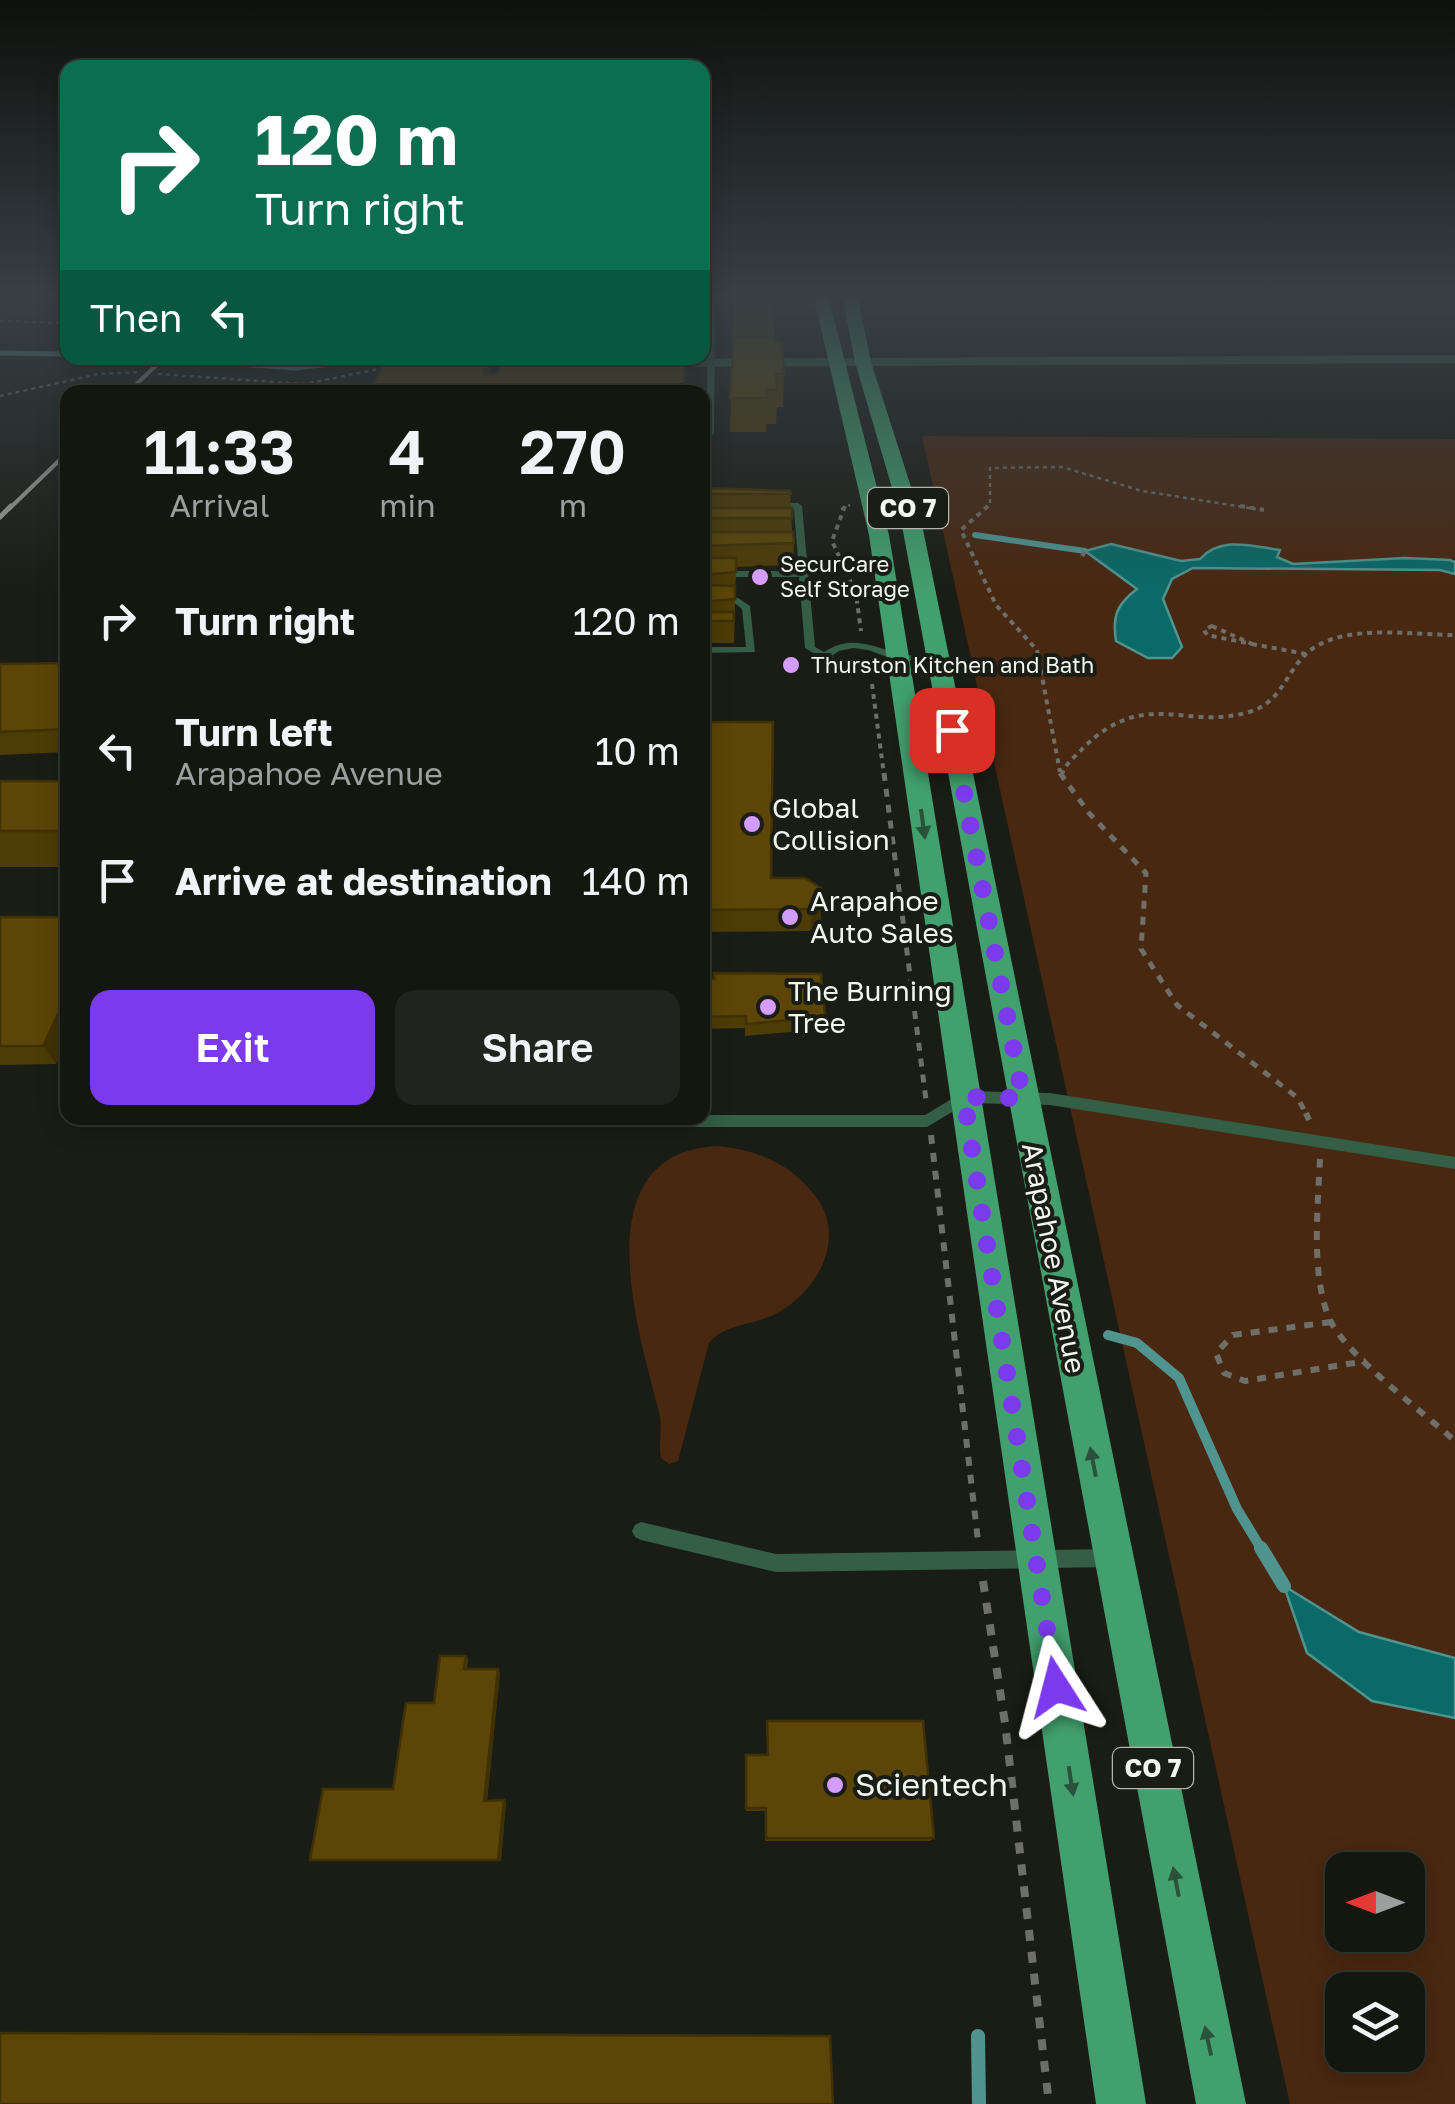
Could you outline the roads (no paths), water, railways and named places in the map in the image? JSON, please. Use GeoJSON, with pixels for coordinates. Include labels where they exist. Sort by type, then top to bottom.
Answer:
{"type":"FeatureCollection","features":[{"type":"Feature","properties":{"kind":"main road","name":"CO 7"},"geometry":{"type":"LineString","coordinates":[[843,397],[870,488],[898,658],[1121,2104]]}},
{"type":"Feature","properties":{"kind":"main road","name":"Arapahoe Avenue"},"geometry":{"type":"LineString","coordinates":[[874,397],[904,488],[939,658],[1111,1558],[1221,2104]]}},
{"type":"Feature","properties":{"kind":"lane"},"geometry":{"type":"LineString","coordinates":[[710,397],[710,434]]}},
{"type":"Feature","properties":{"kind":"lane"},"geometry":{"type":"LineString","coordinates":[[760,506],[798,506],[810,648],[844,668],[864,668],[898,658],[939,658]]}},
{"type":"Feature","properties":{"kind":"lane"},"geometry":{"type":"LineString","coordinates":[[780,523],[800,522]]}},
{"type":"Feature","properties":{"kind":"lane"},"geometry":{"type":"LineString","coordinates":[[782,547],[801,547]]}},
{"type":"Feature","properties":{"kind":"lane"},"geometry":{"type":"LineString","coordinates":[[710,574],[803,574]]}},
{"type":"Feature","properties":{"kind":"lane"},"geometry":{"type":"LineString","coordinates":[[710,601],[738,601],[747,608],[751,650],[710,650]]}},
{"type":"Feature","properties":{"kind":"lane"},"geometry":{"type":"LineString","coordinates":[[734,628],[749,628]]}},
{"type":"Feature","properties":{"kind":"lane"},"geometry":{"type":"LineString","coordinates":[[827,655],[839,645],[865,644],[898,658]]}},
{"type":"Feature","properties":{"kind":"lane"},"geometry":{"type":"LineString","coordinates":[[710,1120],[927,1122],[964,1097],[1023,1098],[1134,1110],[1455,1163]]}},
{"type":"Feature","properties":{"kind":"lane"},"geometry":{"type":"LineString","coordinates":[[640,1531],[776,1563],[1111,1558]]}},
{"type":"Feature","properties":{"kind":"water"},"geometry":{"type":"Polygon","coordinates":[[[1111,544],[1181,561],[1200,559],[1217,547],[1237,544],[1280,550],[1277,557],[1293,564],[1405,558],[1450,560],[1455,562],[1455,574],[1440,570],[1193,568],[1172,579],[1163,599],[1182,647],[1172,658],[1148,658],[1116,641],[1118,611],[1137,589],[1085,551],[1111,544]]]}},
{"type":"Feature","properties":{"kind":"water"},"geometry":{"type":"Polygon","coordinates":[[[1284,1586],[1359,1632],[1455,1658],[1455,1718],[1372,1701],[1307,1653],[1284,1586]]]}},
{"type":"Feature","properties":{"kind":"waterway"},"geometry":{"type":"LineString","coordinates":[[975,535],[1085,551]]}},
{"type":"Feature","properties":{"kind":"waterway"},"geometry":{"type":"LineString","coordinates":[[1108,1335],[1137,1343],[1179,1378],[1237,1509],[1262,1550]]}},
{"type":"Feature","properties":{"kind":"waterway"},"geometry":{"type":"LineString","coordinates":[[1261,1548],[1284,1586]]}},
{"type":"Feature","properties":{"kind":"waterway"},"geometry":{"type":"LineString","coordinates":[[978,2036],[979,2104]]}},
{"type":"Feature","properties":{"kind":"railway"},"geometry":{"type":"LineString","coordinates":[[9,509],[60,460]]}},
{"type":"Feature","properties":{"kind":"railway"},"geometry":{"type":"LineString","coordinates":[[0,517],[11,506]]}},
{"type":"Feature","properties":{"kind":"place","name":"SecurCare Self Storage"},"geometry":{"type":"Point","coordinates":[760,577]}},
{"type":"Feature","properties":{"kind":"place","name":"Thurston Kitchen and Bath"},"geometry":{"type":"Point","coordinates":[791,665]}},
{"type":"Feature","properties":{"kind":"place","name":"Global Collision"},"geometry":{"type":"Point","coordinates":[752,824]}},
{"type":"Feature","properties":{"kind":"place","name":"Arapahoe Auto Sales"},"geometry":{"type":"Point","coordinates":[790,917]}},
{"type":"Feature","properties":{"kind":"place","name":"The Burning Tree"},"geometry":{"type":"Point","coordinates":[768,1007]}},
{"type":"Feature","properties":{"kind":"place","name":"Scientech"},"geometry":{"type":"Point","coordinates":[835,1785]}}]}
